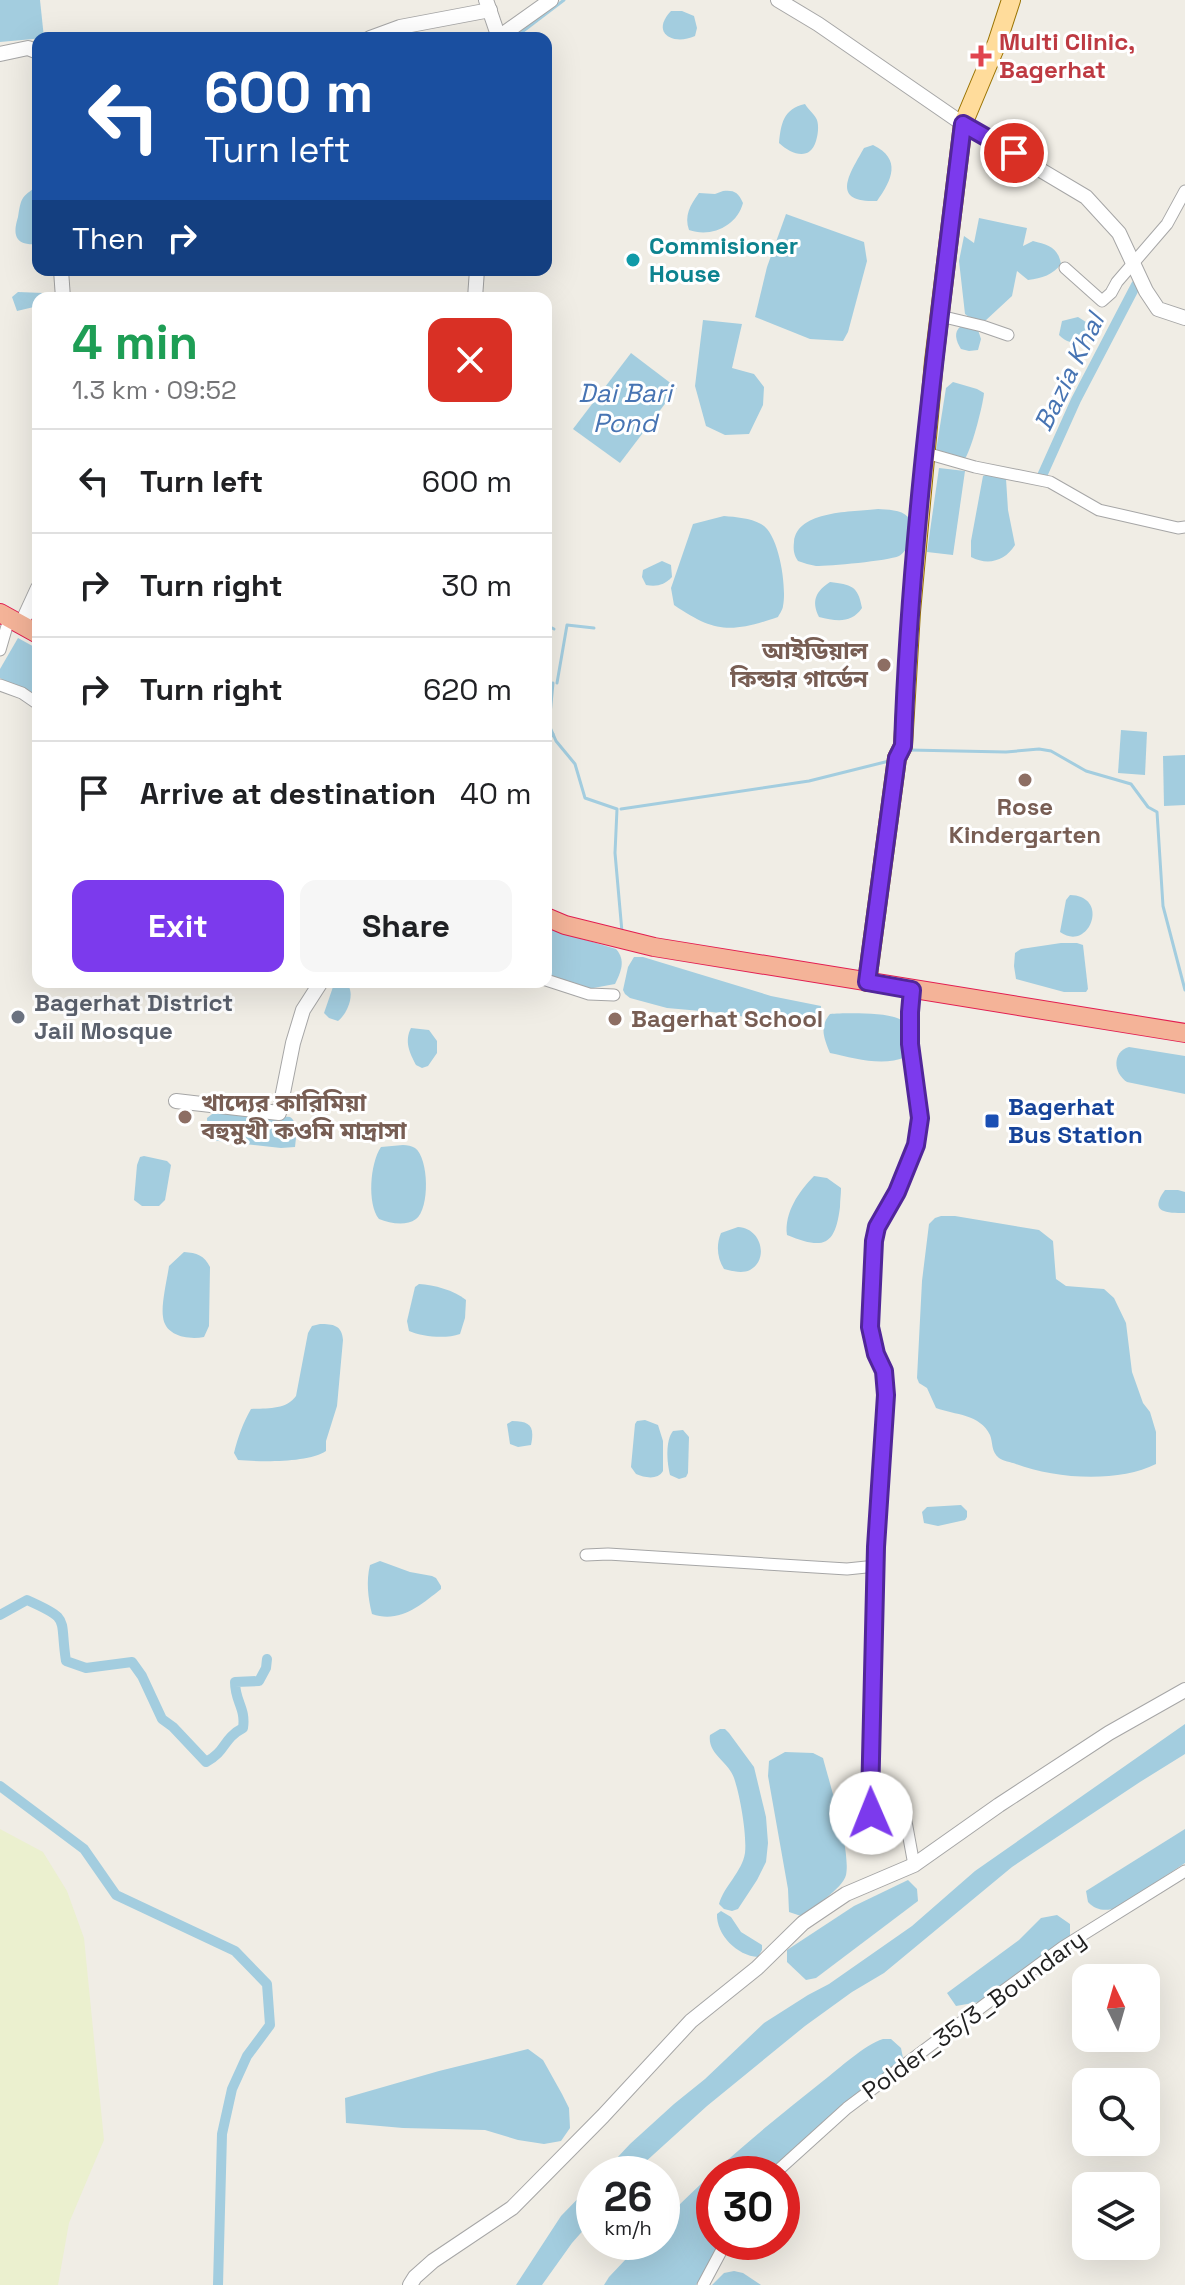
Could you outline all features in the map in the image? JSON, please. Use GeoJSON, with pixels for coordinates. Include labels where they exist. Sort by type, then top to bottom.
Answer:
{"type":"FeatureCollection","features":[{"type":"Feature","properties":{"kind":"highway"},"geometry":{"type":"LineString","coordinates":[[10,619],[32,631]]}},
{"type":"Feature","properties":{"kind":"highway"},"geometry":{"type":"LineString","coordinates":[[552,920],[654,947],[1185,1033]]}},
{"type":"Feature","properties":{"kind":"main road"},"geometry":{"type":"LineString","coordinates":[[867,982],[897,758],[903,746],[911,612],[926,453],[963,124],[987,69],[1011,0]]}},
{"type":"Feature","properties":{"kind":"street"},"geometry":{"type":"LineString","coordinates":[[506,32],[551,0]]}},
{"type":"Feature","properties":{"kind":"street"},"geometry":{"type":"LineString","coordinates":[[778,0],[963,124],[1086,197],[1119,233],[1146,291],[1158,309],[1185,318]]}},
{"type":"Feature","properties":{"kind":"street"},"geometry":{"type":"LineString","coordinates":[[386,32],[488,5],[497,32]]}},
{"type":"Feature","properties":{"kind":"street"},"geometry":{"type":"LineString","coordinates":[[0,54],[32,50]]}},
{"type":"Feature","properties":{"kind":"street"},"geometry":{"type":"LineString","coordinates":[[1065,268],[1102,301],[1135,268],[1167,224],[1185,191]]}},
{"type":"Feature","properties":{"kind":"street"},"geometry":{"type":"LineString","coordinates":[[940,316],[1008,335]]}},
{"type":"Feature","properties":{"kind":"street"},"geometry":{"type":"LineString","coordinates":[[926,453],[975,467],[1050,482],[1099,510],[1185,527]]}},
{"type":"Feature","properties":{"kind":"street"},"geometry":{"type":"LineString","coordinates":[[0,650],[10,619],[32,595]]}},
{"type":"Feature","properties":{"kind":"street"},"geometry":{"type":"LineString","coordinates":[[0,685],[32,700]]}},
{"type":"Feature","properties":{"kind":"street"},"geometry":{"type":"LineString","coordinates":[[552,982],[589,994],[614,995]]}},
{"type":"Feature","properties":{"kind":"street"},"geometry":{"type":"LineString","coordinates":[[176,1101],[279,1113],[303,1010],[317,988]]}},
{"type":"Feature","properties":{"kind":"street"},"geometry":{"type":"LineString","coordinates":[[912,990],[910,1044],[920,1118],[916,1145],[897,1192],[877,1227],[874,1241],[870,1327],[876,1354],[884,1371],[886,1395],[876,1566],[870,1808],[871,1813],[896,1811],[903,1814],[914,1865]]}},
{"type":"Feature","properties":{"kind":"street"},"geometry":{"type":"LineString","coordinates":[[586,1555],[847,1569],[876,1566]]}},
{"type":"Feature","properties":{"kind":"street"},"geometry":{"type":"LineString","coordinates":[[410,2285],[433,2261],[512,2208],[691,2021],[757,1968],[803,1923],[846,1894],[914,1865],[1096,1741],[1185,1690]]}},
{"type":"Feature","properties":{"kind":"street","name":"Polder_35/3_Boundary"},"geometry":{"type":"LineString","coordinates":[[794,2156],[847,2108],[1063,1947],[1185,1871]]}},
{"type":"Feature","properties":{"kind":"street"},"geometry":{"type":"LineString","coordinates":[[703,2285],[716,2260]]}},
{"type":"Feature","properties":{"kind":"green space"},"geometry":{"type":"Polygon","coordinates":[[[0,1829],[43,1852],[67,1891],[84,1938],[104,2140],[69,2223],[58,2285],[0,2285],[0,1829]]]}},
{"type":"Feature","properties":{"kind":"water"},"geometry":{"type":"Polygon","coordinates":[[[0,0],[40,0],[43,32],[32,32],[32,39],[0,42],[0,0]]]}},
{"type":"Feature","properties":{"kind":"water"},"geometry":{"type":"Polygon","coordinates":[[[671,11],[694,16],[695,36],[679,39],[667,36],[663,26],[671,11]]]}},
{"type":"Feature","properties":{"kind":"water"},"geometry":{"type":"Polygon","coordinates":[[[805,104],[817,120],[818,130],[810,151],[800,154],[789,151],[779,143],[782,124],[788,114],[805,104]]]}},
{"type":"Feature","properties":{"kind":"water"},"geometry":{"type":"Polygon","coordinates":[[[873,145],[888,157],[892,170],[877,201],[853,197],[847,185],[864,148],[873,145]]]}},
{"type":"Feature","properties":{"kind":"water"},"geometry":{"type":"Polygon","coordinates":[[[32,190],[32,244],[20,241],[16,234],[24,196],[32,190]]]}},
{"type":"Feature","properties":{"kind":"water"},"geometry":{"type":"Polygon","coordinates":[[[735,192],[743,203],[735,218],[714,231],[689,230],[689,211],[699,193],[735,192]]]}},
{"type":"Feature","properties":{"kind":"water"},"geometry":{"type":"Polygon","coordinates":[[[786,214],[864,242],[867,261],[843,341],[810,339],[755,317],[767,267],[786,214]]]}},
{"type":"Feature","properties":{"kind":"water"},"geometry":{"type":"Polygon","coordinates":[[[979,218],[1027,228],[1023,246],[1033,241],[1048,246],[1055,250],[1061,264],[1051,273],[1028,280],[1017,271],[1012,296],[985,321],[965,314],[959,261],[964,236],[974,243],[979,218]]]}},
{"type":"Feature","properties":{"kind":"water"},"geometry":{"type":"Polygon","coordinates":[[[18,292],[32,293],[32,307],[17,311],[12,297],[18,292]]]}},
{"type":"Feature","properties":{"kind":"water"},"geometry":{"type":"Polygon","coordinates":[[[1078,317],[1086,322],[1088,336],[1070,342],[1059,335],[1062,321],[1078,317]]]}},
{"type":"Feature","properties":{"kind":"water"},"geometry":{"type":"Polygon","coordinates":[[[703,320],[742,324],[732,368],[754,374],[764,387],[763,405],[749,434],[725,435],[706,426],[695,386],[703,320]]]}},
{"type":"Feature","properties":{"kind":"water"},"geometry":{"type":"Polygon","coordinates":[[[961,326],[978,330],[981,339],[978,350],[961,349],[956,337],[961,326]]]}},
{"type":"Feature","properties":{"kind":"water","name":"Dai Bari Pond"},"geometry":{"type":"Polygon","coordinates":[[[631,353],[677,388],[620,463],[573,429],[631,353]]]}},
{"type":"Feature","properties":{"kind":"water"},"geometry":{"type":"Polygon","coordinates":[[[953,382],[984,393],[964,460],[936,451],[946,388],[953,382]]]}},
{"type":"Feature","properties":{"kind":"water"},"geometry":{"type":"Polygon","coordinates":[[[939,468],[965,471],[953,555],[927,552],[939,468]]]}},
{"type":"Feature","properties":{"kind":"water"},"geometry":{"type":"Polygon","coordinates":[[[994,472],[1006,479],[1015,545],[1001,558],[984,561],[971,557],[971,541],[983,476],[994,472]]]}},
{"type":"Feature","properties":{"kind":"water"},"geometry":{"type":"Polygon","coordinates":[[[894,510],[911,521],[911,538],[899,556],[823,566],[798,561],[794,542],[797,532],[805,524],[815,518],[841,512],[894,510]]]}},
{"type":"Feature","properties":{"kind":"water"},"geometry":{"type":"Polygon","coordinates":[[[724,516],[757,522],[773,538],[784,586],[783,607],[778,617],[748,626],[724,628],[701,621],[674,605],[671,588],[693,524],[724,516]]]}},
{"type":"Feature","properties":{"kind":"water"},"geometry":{"type":"Polygon","coordinates":[[[662,561],[671,565],[672,577],[660,585],[646,585],[643,570],[662,561]]]}},
{"type":"Feature","properties":{"kind":"water"},"geometry":{"type":"Polygon","coordinates":[[[830,582],[848,585],[856,590],[862,608],[853,617],[831,620],[819,617],[816,597],[830,582]]]}},
{"type":"Feature","properties":{"kind":"water"},"geometry":{"type":"Polygon","coordinates":[[[18,638],[32,646],[32,697],[0,678],[0,669],[18,638]]]}},
{"type":"Feature","properties":{"kind":"water"},"geometry":{"type":"Polygon","coordinates":[[[1121,730],[1147,732],[1145,775],[1118,773],[1121,730]]]}},
{"type":"Feature","properties":{"kind":"water"},"geometry":{"type":"Polygon","coordinates":[[[1185,755],[1185,805],[1164,806],[1163,756],[1185,755]]]}},
{"type":"Feature","properties":{"kind":"water"},"geometry":{"type":"Polygon","coordinates":[[[1070,895],[1083,898],[1090,904],[1091,922],[1080,935],[1070,936],[1060,932],[1066,900],[1070,895]]]}},
{"type":"Feature","properties":{"kind":"water"},"geometry":{"type":"Polygon","coordinates":[[[552,930],[616,949],[619,953],[621,971],[615,984],[588,989],[552,978],[552,930]]]}},
{"type":"Feature","properties":{"kind":"water"},"geometry":{"type":"Polygon","coordinates":[[[1061,943],[1083,945],[1086,992],[1064,992],[1016,979],[1015,953],[1021,949],[1061,943]]]}},
{"type":"Feature","properties":{"kind":"water"},"geometry":{"type":"Polygon","coordinates":[[[634,957],[643,957],[771,996],[821,1006],[820,1022],[807,1026],[667,1008],[630,998],[623,990],[628,967],[634,957]]]}},
{"type":"Feature","properties":{"kind":"water"},"geometry":{"type":"Polygon","coordinates":[[[333,988],[349,988],[349,1005],[338,1021],[324,1013],[333,988]]]}},
{"type":"Feature","properties":{"kind":"water"},"geometry":{"type":"Polygon","coordinates":[[[830,1014],[878,1014],[901,1020],[907,1031],[906,1057],[878,1061],[830,1053],[824,1028],[830,1014]]]}},
{"type":"Feature","properties":{"kind":"water"},"geometry":{"type":"Polygon","coordinates":[[[411,1028],[429,1030],[437,1041],[437,1053],[428,1066],[422,1068],[416,1065],[408,1043],[411,1028]]]}},
{"type":"Feature","properties":{"kind":"water"},"geometry":{"type":"Polygon","coordinates":[[[1129,1047],[1185,1056],[1185,1094],[1127,1082],[1122,1078],[1117,1068],[1117,1058],[1129,1047]]]}},
{"type":"Feature","properties":{"kind":"water"},"geometry":{"type":"Polygon","coordinates":[[[216,1111],[290,1117],[296,1126],[295,1147],[210,1140],[207,1118],[216,1111]]]}},
{"type":"Feature","properties":{"kind":"water"},"geometry":{"type":"Polygon","coordinates":[[[381,1147],[414,1147],[420,1154],[426,1195],[416,1219],[398,1224],[379,1219],[373,1204],[371,1183],[374,1163],[381,1147]]]}},
{"type":"Feature","properties":{"kind":"water"},"geometry":{"type":"Polygon","coordinates":[[[140,1157],[167,1161],[171,1165],[165,1200],[159,1206],[142,1206],[134,1200],[137,1165],[140,1157]]]}},
{"type":"Feature","properties":{"kind":"water"},"geometry":{"type":"Polygon","coordinates":[[[814,1176],[827,1178],[841,1188],[835,1231],[825,1242],[818,1243],[787,1235],[788,1219],[794,1203],[814,1176]]]}},
{"type":"Feature","properties":{"kind":"water"},"geometry":{"type":"Polygon","coordinates":[[[1165,1190],[1185,1192],[1185,1213],[1166,1212],[1159,1207],[1165,1190]]]}},
{"type":"Feature","properties":{"kind":"water"},"geometry":{"type":"Polygon","coordinates":[[[941,1216],[1039,1230],[1053,1241],[1056,1279],[1066,1286],[1104,1289],[1114,1298],[1126,1323],[1132,1372],[1156,1432],[1156,1464],[1124,1474],[1087,1477],[1032,1469],[996,1456],[990,1435],[980,1423],[936,1408],[927,1388],[917,1378],[922,1281],[929,1224],[941,1216]]]}},
{"type":"Feature","properties":{"kind":"water"},"geometry":{"type":"Polygon","coordinates":[[[738,1227],[753,1233],[761,1252],[756,1265],[744,1272],[724,1269],[718,1251],[721,1233],[738,1227]]]}},
{"type":"Feature","properties":{"kind":"water"},"geometry":{"type":"Polygon","coordinates":[[[184,1252],[200,1255],[210,1267],[209,1326],[204,1337],[178,1335],[168,1329],[163,1317],[169,1266],[184,1252]]]}},
{"type":"Feature","properties":{"kind":"water"},"geometry":{"type":"Polygon","coordinates":[[[419,1284],[456,1293],[466,1300],[460,1334],[434,1337],[409,1331],[407,1321],[415,1287],[419,1284]]]}},
{"type":"Feature","properties":{"kind":"water"},"geometry":{"type":"Polygon","coordinates":[[[312,1326],[336,1326],[343,1340],[337,1406],[326,1451],[296,1460],[238,1460],[234,1453],[251,1409],[282,1406],[296,1396],[308,1333],[312,1326]]]}},
{"type":"Feature","properties":{"kind":"water"},"geometry":{"type":"Polygon","coordinates":[[[645,1420],[658,1425],[663,1441],[663,1471],[655,1477],[636,1474],[631,1467],[635,1424],[645,1420]]]}},
{"type":"Feature","properties":{"kind":"water"},"geometry":{"type":"Polygon","coordinates":[[[512,1421],[530,1426],[531,1445],[518,1447],[510,1444],[507,1424],[512,1421]]]}},
{"type":"Feature","properties":{"kind":"water"},"geometry":{"type":"Polygon","coordinates":[[[683,1430],[689,1437],[688,1473],[679,1479],[670,1475],[668,1446],[673,1431],[683,1430]]]}},
{"type":"Feature","properties":{"kind":"water"},"geometry":{"type":"Polygon","coordinates":[[[961,1505],[967,1511],[965,1520],[938,1526],[924,1523],[922,1512],[927,1507],[961,1505]]]}},
{"type":"Feature","properties":{"kind":"water"},"geometry":{"type":"Polygon","coordinates":[[[380,1561],[432,1576],[441,1589],[400,1615],[372,1614],[369,1571],[370,1565],[380,1561]]]}},
{"type":"Feature","properties":{"kind":"water"},"geometry":{"type":"Polygon","coordinates":[[[1185,1724],[1185,1754],[1012,1867],[884,1973],[805,2026],[707,2106],[652,2156],[619,2156],[764,2023],[829,1984],[912,1926],[975,1871],[1185,1724]]]}},
{"type":"Feature","properties":{"kind":"water"},"geometry":{"type":"Polygon","coordinates":[[[720,1729],[729,1733],[754,1767],[766,1817],[768,1843],[766,1862],[757,1880],[738,1909],[732,1911],[719,1904],[743,1860],[745,1836],[734,1778],[710,1742],[710,1735],[720,1729]]]}},
{"type":"Feature","properties":{"kind":"water"},"geometry":{"type":"Polygon","coordinates":[[[785,1752],[813,1753],[823,1758],[846,1850],[844,1880],[801,1916],[789,1912],[788,1889],[768,1776],[769,1761],[785,1752]]]}},
{"type":"Feature","properties":{"kind":"water"},"geometry":{"type":"Polygon","coordinates":[[[1185,1829],[1185,1863],[1117,1908],[1101,1910],[1088,1902],[1086,1891],[1185,1829]]]}},
{"type":"Feature","properties":{"kind":"water"},"geometry":{"type":"Polygon","coordinates":[[[908,1880],[917,1889],[918,1901],[816,1978],[806,1980],[787,1962],[787,1950],[854,1906],[908,1880]]]}},
{"type":"Feature","properties":{"kind":"water"},"geometry":{"type":"Polygon","coordinates":[[[721,1911],[731,1917],[741,1932],[762,1945],[758,1957],[743,1953],[729,1943],[718,1922],[717,1914],[721,1911]]]}},
{"type":"Feature","properties":{"kind":"water"},"geometry":{"type":"Polygon","coordinates":[[[1057,1915],[1070,1924],[1070,1938],[984,2001],[956,2006],[947,1993],[1019,1940],[1041,1918],[1057,1915]]]}},
{"type":"Feature","properties":{"kind":"water"},"geometry":{"type":"Polygon","coordinates":[[[891,2039],[901,2048],[903,2058],[786,2156],[733,2156],[781,2114],[868,2046],[891,2039]]]}},
{"type":"Feature","properties":{"kind":"water"},"geometry":{"type":"Polygon","coordinates":[[[528,2049],[543,2060],[569,2108],[570,2128],[561,2141],[544,2144],[485,2130],[346,2123],[345,2098],[528,2049]]]}},
{"type":"Feature","properties":{"kind":"water"},"geometry":{"type":"Polygon","coordinates":[[[696,2190],[696,2260],[711,2260],[696,2285],[604,2285],[625,2260],[680,2260],[680,2205],[696,2190]]]}},
{"type":"Feature","properties":{"kind":"water"},"geometry":{"type":"Polygon","coordinates":[[[576,2201],[576,2238],[542,2285],[516,2285],[561,2216],[576,2201]]]}},
{"type":"Feature","properties":{"kind":"water"},"geometry":{"type":"Polygon","coordinates":[[[734,2271],[761,2285],[712,2285],[724,2273],[734,2271]]]}},
{"type":"Feature","properties":{"kind":"waterway"},"geometry":{"type":"LineString","coordinates":[[522,32],[564,0]]}},
{"type":"Feature","properties":{"kind":"waterway","name":"Bazia Khal"},"geometry":{"type":"LineString","coordinates":[[1041,478],[1076,400],[1136,285]]}},
{"type":"Feature","properties":{"kind":"waterway"},"geometry":{"type":"LineString","coordinates":[[557,683],[567,625],[594,628]]}},
{"type":"Feature","properties":{"kind":"waterway"},"geometry":{"type":"LineString","coordinates":[[552,694],[553,683]]}},
{"type":"Feature","properties":{"kind":"waterway"},"geometry":{"type":"LineString","coordinates":[[552,735],[575,764],[585,798],[617,809],[615,853],[622,932]]}},
{"type":"Feature","properties":{"kind":"waterway"},"geometry":{"type":"LineString","coordinates":[[909,750],[1006,752],[1039,749],[1051,751],[1086,771],[1131,784],[1148,807],[1157,812],[1163,906],[1185,990]]}},
{"type":"Feature","properties":{"kind":"waterway"},"geometry":{"type":"LineString","coordinates":[[621,809],[809,781],[889,761]]}},
{"type":"Feature","properties":{"kind":"waterway"},"geometry":{"type":"LineString","coordinates":[[0,1615],[27,1600],[51,1612],[61,1622],[66,1661],[86,1668],[132,1662],[162,1719],[206,1762],[243,1728],[235,1682],[259,1681],[267,1659]]}},
{"type":"Feature","properties":{"kind":"waterway"},"geometry":{"type":"LineString","coordinates":[[0,1786],[84,1849],[116,1895],[235,1951],[267,1984],[270,2025],[247,2056],[232,2089],[222,2134],[218,2285]]}},
{"type":"Feature","properties":{"kind":"place","name":"Multi Clinic, Bagerhat"},"geometry":{"type":"Point","coordinates":[981,56]}},
{"type":"Feature","properties":{"kind":"place","name":"Commisioner House"},"geometry":{"type":"Point","coordinates":[633,260]}},
{"type":"Feature","properties":{"kind":"place","name":"আইডিয়াল কিন্ডার গার্ডেন"},"geometry":{"type":"Point","coordinates":[884,665]}},
{"type":"Feature","properties":{"kind":"place","name":"Rose Kindergarten"},"geometry":{"type":"Point","coordinates":[1025,780]}},
{"type":"Feature","properties":{"kind":"place","name":"Bagerhat District Jail Mosque"},"geometry":{"type":"Point","coordinates":[18,1017]}},
{"type":"Feature","properties":{"kind":"place","name":"Bagerhat School"},"geometry":{"type":"Point","coordinates":[615,1019]}},
{"type":"Feature","properties":{"kind":"place","name":"খাদ্যের কারিমিয়া বহুমুখী কওমি মাদ্রাসা"},"geometry":{"type":"Point","coordinates":[185,1117]}},
{"type":"Feature","properties":{"kind":"place","name":"Bagerhat Bus Station"},"geometry":{"type":"Point","coordinates":[992,1121]}},
{"type":"Feature","properties":{"kind":"route"},"geometry":{"type":"LineString","coordinates":[[871,1813],[876,1547],[886,1395],[884,1371],[876,1354],[870,1327],[874,1241],[877,1227],[888,1212],[916,1145],[920,1118],[910,1044],[912,990],[867,982],[897,758],[903,746],[911,612],[934,361],[963,124],[1014,153]]}}]}
